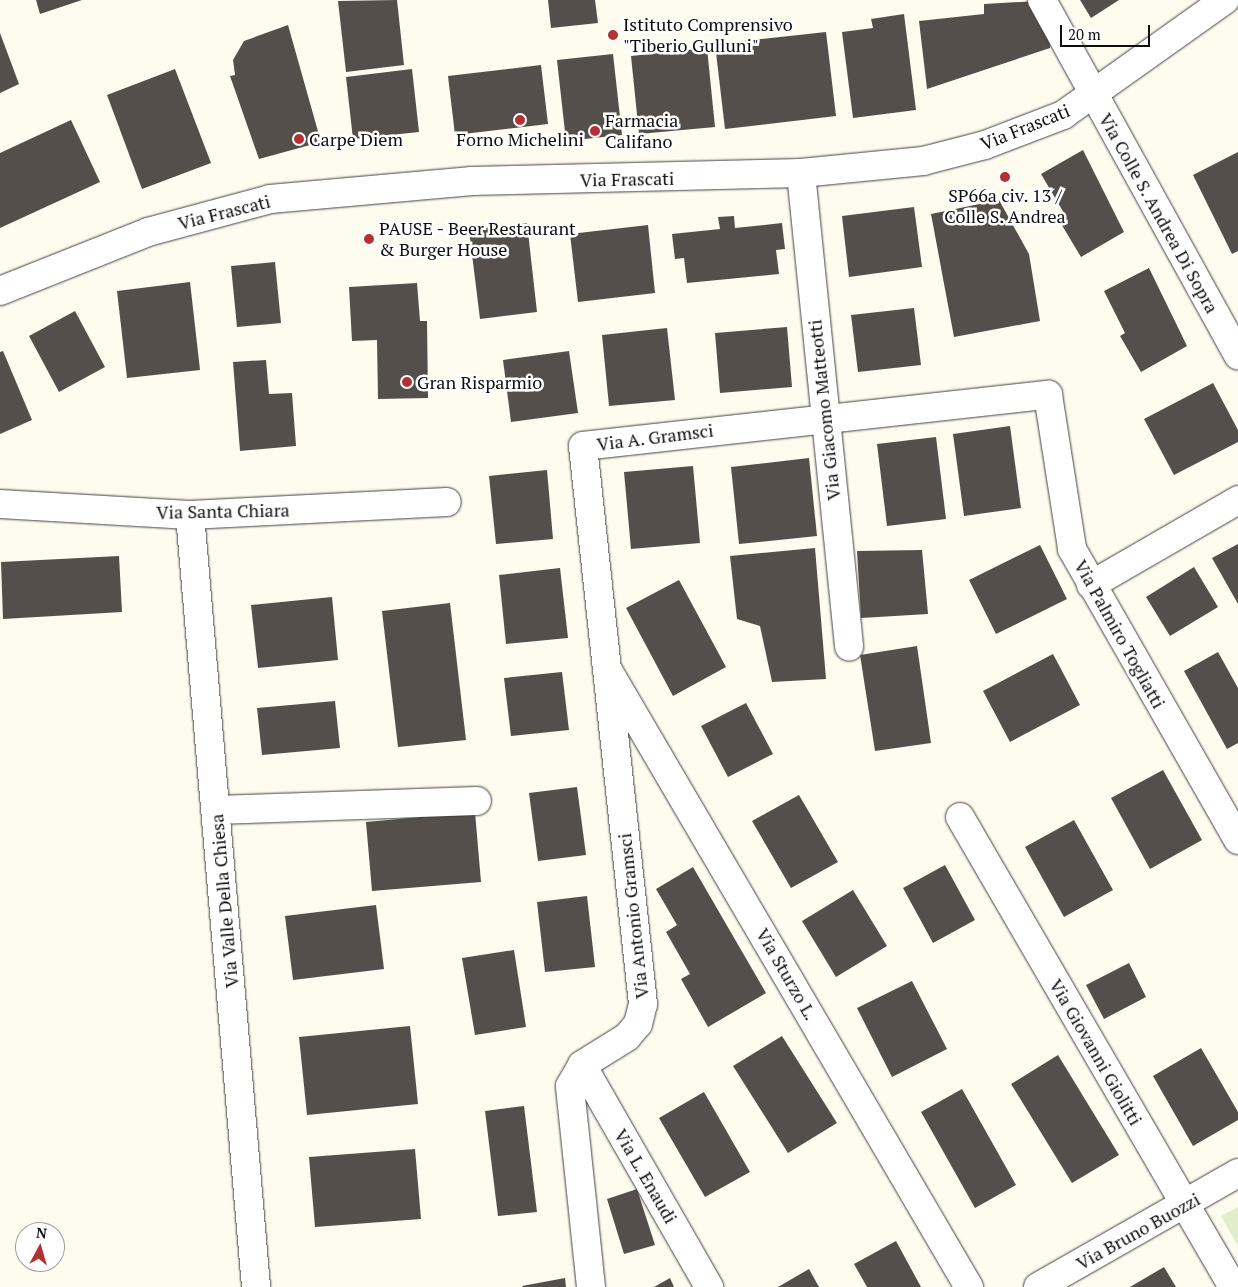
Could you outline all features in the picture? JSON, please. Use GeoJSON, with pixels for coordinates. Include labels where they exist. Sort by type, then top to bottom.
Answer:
{"type":"FeatureCollection","features":[{"type":"Feature","properties":{"kind":"street","name":"Via Colle S. Andrea Di Sopra"},"geometry":{"type":"LineString","coordinates":[[1042,0],[1238,355]]}},
{"type":"Feature","properties":{"kind":"street","name":"Via Frascati"},"geometry":{"type":"LineString","coordinates":[[0,291],[148,232],[270,199],[472,181],[801,173],[932,159],[1054,118],[1094,97],[1225,0]]}},
{"type":"Feature","properties":{"kind":"street","name":"Via Giacomo Matteotti"},"geometry":{"type":"LineString","coordinates":[[801,173],[848,647]]}},
{"type":"Feature","properties":{"kind":"street","name":"Via Palmiro Togliatti"},"geometry":{"type":"LineString","coordinates":[[824,417],[1048,395],[1072,549],[1090,585],[1238,840]]}},
{"type":"Feature","properties":{"kind":"street","name":"Via A. Gramsci"},"geometry":{"type":"LineString","coordinates":[[604,662],[583,446],[824,417]]}},
{"type":"Feature","properties":{"kind":"street"},"geometry":{"type":"LineString","coordinates":[[1090,585],[1238,500]]}},
{"type":"Feature","properties":{"kind":"street","name":"Via Santa Chiara"},"geometry":{"type":"LineString","coordinates":[[0,504],[190,515],[446,502]]}},
{"type":"Feature","properties":{"kind":"street","name":"Via Valle Della Chiesa"},"geometry":{"type":"LineString","coordinates":[[190,515],[217,810],[256,1287]]}},
{"type":"Feature","properties":{"kind":"street","name":"Via Antonio Gramsci"},"geometry":{"type":"LineString","coordinates":[[582,1064],[627,1038],[638,1024],[643,1004],[604,662]]}},
{"type":"Feature","properties":{"kind":"street","name":"Via Sturzo L."},"geometry":{"type":"LineString","coordinates":[[604,662],[969,1287]]}},
{"type":"Feature","properties":{"kind":"street"},"geometry":{"type":"LineString","coordinates":[[217,810],[477,801]]}},
{"type":"Feature","properties":{"kind":"street","name":"Via Giovanni Giolitti"},"geometry":{"type":"LineString","coordinates":[[960,817],[1232,1287]]}},
{"type":"Feature","properties":{"kind":"street"},"geometry":{"type":"LineString","coordinates":[[582,1064],[570,1086],[591,1287]]}},
{"type":"Feature","properties":{"kind":"street","name":"Via L. Enaudi"},"geometry":{"type":"LineString","coordinates":[[582,1064],[709,1287]]}},
{"type":"Feature","properties":{"kind":"street","name":"Via Bruno Buozzi"},"geometry":{"type":"LineString","coordinates":[[1038,1287],[1184,1206],[1238,1173]]}},
{"type":"Feature","properties":{"kind":"green space"},"geometry":{"type":"Polygon","coordinates":[[[1238,1207],[1238,1246],[1221,1216],[1238,1207]]]}},
{"type":"Feature","properties":{"kind":"building"},"geometry":{"type":"Polygon","coordinates":[[[36,0],[82,0],[40,14],[36,0]]]}},
{"type":"Feature","properties":{"kind":"building"},"geometry":{"type":"Polygon","coordinates":[[[397,0],[404,65],[346,72],[338,1],[397,0]]]}},
{"type":"Feature","properties":{"kind":"building"},"geometry":{"type":"Polygon","coordinates":[[[548,0],[595,0],[598,23],[551,28],[548,0]]]}},
{"type":"Feature","properties":{"kind":"building"},"geometry":{"type":"Polygon","coordinates":[[[1080,0],[1119,0],[1091,18],[1080,0]]]}},
{"type":"Feature","properties":{"kind":"building"},"geometry":{"type":"Polygon","coordinates":[[[1037,1],[1051,32],[1050,48],[927,89],[919,21],[984,14],[984,4],[1037,1]]]}},
{"type":"Feature","properties":{"kind":"building"},"geometry":{"type":"Polygon","coordinates":[[[904,14],[916,110],[853,118],[842,32],[873,28],[871,19],[904,14]]]}},
{"type":"Feature","properties":{"kind":"building"},"geometry":{"type":"Polygon","coordinates":[[[288,25],[321,142],[259,159],[230,76],[235,75],[233,60],[244,41],[288,25]]]}},
{"type":"Feature","properties":{"kind":"building"},"geometry":{"type":"Polygon","coordinates":[[[826,32],[836,116],[725,129],[715,44],[826,32]]]}},
{"type":"Feature","properties":{"kind":"building"},"geometry":{"type":"Polygon","coordinates":[[[0,33],[19,84],[0,93],[0,33]]]}},
{"type":"Feature","properties":{"kind":"building"},"geometry":{"type":"Polygon","coordinates":[[[707,48],[715,127],[639,134],[631,56],[707,48]]]}},
{"type":"Feature","properties":{"kind":"building"},"geometry":{"type":"Polygon","coordinates":[[[613,54],[622,135],[566,141],[557,60],[613,54]]]}},
{"type":"Feature","properties":{"kind":"building"},"geometry":{"type":"Polygon","coordinates":[[[541,65],[548,124],[455,135],[448,76],[541,65]]]}},
{"type":"Feature","properties":{"kind":"building"},"geometry":{"type":"Polygon","coordinates":[[[175,69],[211,163],[142,189],[107,95],[175,69]]]}},
{"type":"Feature","properties":{"kind":"building"},"geometry":{"type":"Polygon","coordinates":[[[412,69],[419,132],[353,139],[346,77],[412,69]]]}},
{"type":"Feature","properties":{"kind":"building"},"geometry":{"type":"Polygon","coordinates":[[[71,120],[100,182],[0,228],[0,153],[71,120]]]}},
{"type":"Feature","properties":{"kind":"building"},"geometry":{"type":"Polygon","coordinates":[[[1083,150],[1124,232],[1081,257],[1057,217],[1064,213],[1041,174],[1083,150]]]}},
{"type":"Feature","properties":{"kind":"building"},"geometry":{"type":"Polygon","coordinates":[[[1238,152],[1238,251],[1232,254],[1193,175],[1238,152]]]}},
{"type":"Feature","properties":{"kind":"building"},"geometry":{"type":"Polygon","coordinates":[[[999,200],[1029,254],[1040,321],[954,337],[931,214],[999,200]]]}},
{"type":"Feature","properties":{"kind":"building"},"geometry":{"type":"Polygon","coordinates":[[[914,207],[922,267],[849,277],[842,216],[914,207]]]}},
{"type":"Feature","properties":{"kind":"building"},"geometry":{"type":"Polygon","coordinates":[[[734,216],[735,228],[782,223],[785,249],[776,250],[779,274],[687,283],[684,258],[675,259],[672,234],[720,229],[718,217],[734,216]]]}},
{"type":"Feature","properties":{"kind":"building"},"geometry":{"type":"Polygon","coordinates":[[[527,223],[537,312],[480,319],[469,230],[527,223]]]}},
{"type":"Feature","properties":{"kind":"building"},"geometry":{"type":"Polygon","coordinates":[[[648,225],[655,293],[578,302],[570,234],[648,225]]]}},
{"type":"Feature","properties":{"kind":"building"},"geometry":{"type":"Polygon","coordinates":[[[275,262],[281,323],[237,327],[231,266],[275,262]]]}},
{"type":"Feature","properties":{"kind":"building"},"geometry":{"type":"Polygon","coordinates":[[[1149,268],[1187,346],[1141,372],[1120,336],[1125,333],[1104,291],[1149,268]]]}},
{"type":"Feature","properties":{"kind":"building"},"geometry":{"type":"Polygon","coordinates":[[[190,282],[200,370],[127,378],[117,291],[190,282]]]}},
{"type":"Feature","properties":{"kind":"building"},"geometry":{"type":"Polygon","coordinates":[[[417,283],[420,321],[427,321],[428,398],[378,399],[377,340],[352,341],[349,287],[417,283]]]}},
{"type":"Feature","properties":{"kind":"building"},"geometry":{"type":"Polygon","coordinates":[[[914,308],[921,365],[858,372],[851,315],[914,308]]]}},
{"type":"Feature","properties":{"kind":"building"},"geometry":{"type":"Polygon","coordinates":[[[75,311],[105,367],[59,392],[29,336],[75,311]]]}},
{"type":"Feature","properties":{"kind":"building"},"geometry":{"type":"Polygon","coordinates":[[[787,327],[792,387],[720,393],[715,333],[787,327]]]}},
{"type":"Feature","properties":{"kind":"building"},"geometry":{"type":"Polygon","coordinates":[[[667,328],[675,400],[609,406],[602,335],[667,328]]]}},
{"type":"Feature","properties":{"kind":"building"},"geometry":{"type":"Polygon","coordinates":[[[3,351],[32,420],[0,434],[0,352],[3,351]]]}},
{"type":"Feature","properties":{"kind":"building"},"geometry":{"type":"Polygon","coordinates":[[[569,351],[578,413],[511,422],[503,360],[569,351]]]}},
{"type":"Feature","properties":{"kind":"building"},"geometry":{"type":"Polygon","coordinates":[[[266,360],[269,394],[292,393],[296,446],[240,451],[233,362],[266,360]]]}},
{"type":"Feature","properties":{"kind":"building"},"geometry":{"type":"Polygon","coordinates":[[[1213,383],[1238,430],[1238,442],[1174,475],[1144,419],[1213,383]]]}},
{"type":"Feature","properties":{"kind":"building"},"geometry":{"type":"Polygon","coordinates":[[[1010,426],[1021,508],[964,516],[953,434],[1010,426]]]}},
{"type":"Feature","properties":{"kind":"building"},"geometry":{"type":"Polygon","coordinates":[[[936,437],[946,519],[887,526],[877,444],[936,437]]]}},
{"type":"Feature","properties":{"kind":"building"},"geometry":{"type":"Polygon","coordinates":[[[809,458],[817,536],[739,544],[731,467],[809,458]]]}},
{"type":"Feature","properties":{"kind":"building"},"geometry":{"type":"Polygon","coordinates":[[[693,466],[700,543],[631,549],[624,472],[693,466]]]}},
{"type":"Feature","properties":{"kind":"building"},"geometry":{"type":"Polygon","coordinates":[[[547,470],[553,539],[496,544],[489,476],[547,470]]]}},
{"type":"Feature","properties":{"kind":"building"},"geometry":{"type":"Polygon","coordinates":[[[1238,544],[1238,604],[1212,558],[1238,544]]]}},
{"type":"Feature","properties":{"kind":"building"},"geometry":{"type":"Polygon","coordinates":[[[1040,545],[1067,599],[996,634],[969,580],[1040,545]]]}},
{"type":"Feature","properties":{"kind":"building"},"geometry":{"type":"Polygon","coordinates":[[[815,548],[826,679],[772,682],[760,626],[737,619],[730,556],[815,548]]]}},
{"type":"Feature","properties":{"kind":"building"},"geometry":{"type":"Polygon","coordinates":[[[922,550],[928,614],[861,618],[857,551],[922,550]]]}},
{"type":"Feature","properties":{"kind":"building"},"geometry":{"type":"Polygon","coordinates":[[[119,556],[122,612],[3,619],[1,562],[119,556]]]}},
{"type":"Feature","properties":{"kind":"building"},"geometry":{"type":"Polygon","coordinates":[[[1194,567],[1218,607],[1170,636],[1146,597],[1194,567]]]}},
{"type":"Feature","properties":{"kind":"building"},"geometry":{"type":"Polygon","coordinates":[[[560,568],[568,638],[506,644],[499,575],[560,568]]]}},
{"type":"Feature","properties":{"kind":"building"},"geometry":{"type":"Polygon","coordinates":[[[679,580],[726,667],[673,696],[626,608],[679,580]]]}},
{"type":"Feature","properties":{"kind":"building"},"geometry":{"type":"Polygon","coordinates":[[[332,597],[338,660],[258,668],[251,605],[332,597]]]}},
{"type":"Feature","properties":{"kind":"building"},"geometry":{"type":"Polygon","coordinates":[[[450,603],[466,740],[398,747],[382,611],[450,603]]]}},
{"type":"Feature","properties":{"kind":"building"},"geometry":{"type":"Polygon","coordinates":[[[917,646],[931,743],[875,751],[860,655],[917,646]]]}},
{"type":"Feature","properties":{"kind":"building"},"geometry":{"type":"Polygon","coordinates":[[[1218,652],[1238,688],[1238,743],[1227,749],[1184,671],[1218,652]]]}},
{"type":"Feature","properties":{"kind":"building"},"geometry":{"type":"Polygon","coordinates":[[[1053,654],[1080,705],[1010,742],[983,691],[1053,654]]]}},
{"type":"Feature","properties":{"kind":"building"},"geometry":{"type":"Polygon","coordinates":[[[562,672],[569,730],[511,736],[504,678],[562,672]]]}},
{"type":"Feature","properties":{"kind":"building"},"geometry":{"type":"Polygon","coordinates":[[[335,701],[340,748],[262,755],[257,708],[335,701]]]}},
{"type":"Feature","properties":{"kind":"building"},"geometry":{"type":"Polygon","coordinates":[[[746,703],[773,754],[728,777],[701,726],[746,703]]]}},
{"type":"Feature","properties":{"kind":"building"},"geometry":{"type":"Polygon","coordinates":[[[1163,770],[1202,840],[1150,869],[1111,798],[1163,770]]]}},
{"type":"Feature","properties":{"kind":"building"},"geometry":{"type":"Polygon","coordinates":[[[577,787],[586,855],[538,861],[529,793],[577,787]]]}},
{"type":"Feature","properties":{"kind":"building"},"geometry":{"type":"Polygon","coordinates":[[[799,795],[838,862],[791,888],[752,821],[799,795]]]}},
{"type":"Feature","properties":{"kind":"building"},"geometry":{"type":"Polygon","coordinates":[[[475,812],[481,882],[372,891],[366,822],[475,812]]]}},
{"type":"Feature","properties":{"kind":"building"},"geometry":{"type":"Polygon","coordinates":[[[1074,820],[1113,890],[1064,917],[1025,847],[1074,820]]]}},
{"type":"Feature","properties":{"kind":"building"},"geometry":{"type":"Polygon","coordinates":[[[945,865],[975,920],[933,943],[903,888],[945,865]]]}},
{"type":"Feature","properties":{"kind":"building"},"geometry":{"type":"Polygon","coordinates":[[[693,867],[766,993],[708,1027],[681,979],[690,974],[666,932],[677,925],[656,889],[693,867]]]}},
{"type":"Feature","properties":{"kind":"building"},"geometry":{"type":"Polygon","coordinates":[[[853,890],[887,946],[836,977],[802,921],[853,890]]]}},
{"type":"Feature","properties":{"kind":"building"},"geometry":{"type":"Polygon","coordinates":[[[587,896],[595,967],[545,972],[537,902],[587,896]]]}},
{"type":"Feature","properties":{"kind":"building"},"geometry":{"type":"Polygon","coordinates":[[[376,905],[384,969],[293,980],[285,916],[376,905]]]}},
{"type":"Feature","properties":{"kind":"building"},"geometry":{"type":"Polygon","coordinates":[[[514,950],[526,1027],[475,1035],[462,958],[514,950]]]}},
{"type":"Feature","properties":{"kind":"building"},"geometry":{"type":"Polygon","coordinates":[[[1129,963],[1146,997],[1104,1019],[1086,985],[1129,963]]]}},
{"type":"Feature","properties":{"kind":"building"},"geometry":{"type":"Polygon","coordinates":[[[912,981],[947,1049],[892,1077],[857,1008],[912,981]]]}},
{"type":"Feature","properties":{"kind":"building"},"geometry":{"type":"Polygon","coordinates":[[[410,1026],[418,1104],[307,1115],[299,1037],[410,1026]]]}},
{"type":"Feature","properties":{"kind":"building"},"geometry":{"type":"Polygon","coordinates":[[[782,1036],[837,1123],[788,1153],[733,1066],[782,1036]]]}},
{"type":"Feature","properties":{"kind":"building"},"geometry":{"type":"Polygon","coordinates":[[[1201,1048],[1238,1112],[1238,1120],[1193,1146],[1153,1076],[1201,1048]]]}},
{"type":"Feature","properties":{"kind":"building"},"geometry":{"type":"Polygon","coordinates":[[[1058,1055],[1119,1155],[1072,1183],[1011,1084],[1058,1055]]]}},
{"type":"Feature","properties":{"kind":"building"},"geometry":{"type":"Polygon","coordinates":[[[962,1089],[1016,1185],[975,1208],[921,1112],[962,1089]]]}},
{"type":"Feature","properties":{"kind":"building"},"geometry":{"type":"Polygon","coordinates":[[[704,1092],[750,1172],[705,1197],[659,1118],[704,1092]]]}},
{"type":"Feature","properties":{"kind":"building"},"geometry":{"type":"Polygon","coordinates":[[[524,1106],[537,1212],[498,1216],[485,1111],[524,1106]]]}},
{"type":"Feature","properties":{"kind":"building"},"geometry":{"type":"Polygon","coordinates":[[[415,1149],[421,1219],[315,1227],[309,1157],[415,1149]]]}},
{"type":"Feature","properties":{"kind":"building"},"geometry":{"type":"Polygon","coordinates":[[[637,1189],[655,1245],[624,1254],[607,1199],[637,1189]]]}},
{"type":"Feature","properties":{"kind":"building"},"geometry":{"type":"Polygon","coordinates":[[[896,1241],[921,1287],[867,1287],[854,1264],[896,1241]]]}},
{"type":"Feature","properties":{"kind":"building"},"geometry":{"type":"Polygon","coordinates":[[[1164,1267],[1176,1287],[1130,1287],[1164,1267]]]}},
{"type":"Feature","properties":{"kind":"building"},"geometry":{"type":"Polygon","coordinates":[[[809,1269],[819,1287],[778,1287],[809,1269]]]}},
{"type":"Feature","properties":{"kind":"building"},"geometry":{"type":"Polygon","coordinates":[[[565,1278],[566,1287],[522,1286],[565,1278]]]}},
{"type":"Feature","properties":{"kind":"building"},"geometry":{"type":"Polygon","coordinates":[[[670,1278],[674,1287],[654,1287],[670,1278]]]}},
{"type":"Feature","properties":{"kind":"place","name":"Istituto Comprensivo \"Tiberio Gulluni\""},"geometry":{"type":"Point","coordinates":[613,35]}},
{"type":"Feature","properties":{"kind":"place","name":"Forno Michelini"},"geometry":{"type":"Point","coordinates":[520,120]}},
{"type":"Feature","properties":{"kind":"place","name":"Farmacia Califano"},"geometry":{"type":"Point","coordinates":[595,131]}},
{"type":"Feature","properties":{"kind":"place","name":"Carpe Diem"},"geometry":{"type":"Point","coordinates":[299,139]}},
{"type":"Feature","properties":{"kind":"place","name":"SP66a civ. 13 / Colle S. Andrea"},"geometry":{"type":"Point","coordinates":[1005,177]}},
{"type":"Feature","properties":{"kind":"place","name":"PAUSE - Beer Restaurant & Burger House"},"geometry":{"type":"Point","coordinates":[369,239]}},
{"type":"Feature","properties":{"kind":"place","name":"Gran Risparmio"},"geometry":{"type":"Point","coordinates":[407,382]}}]}
